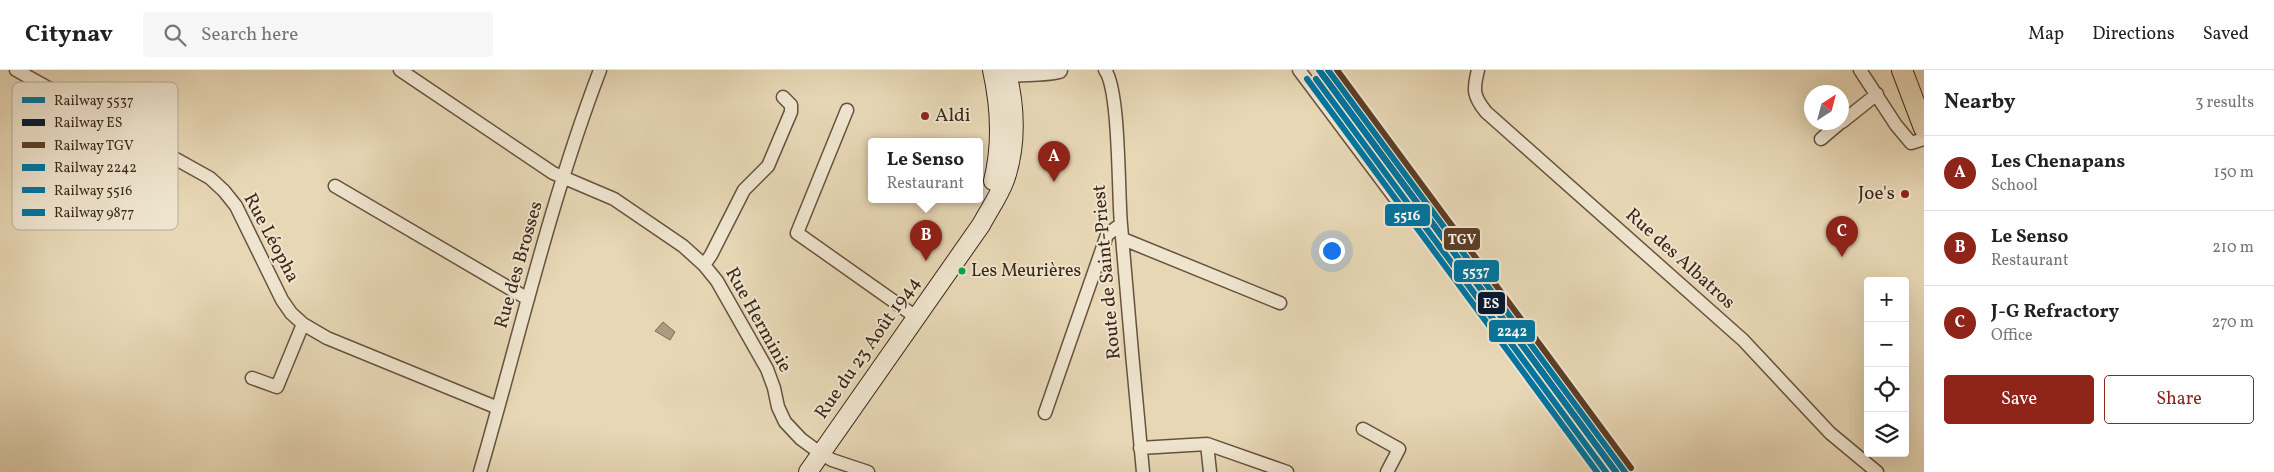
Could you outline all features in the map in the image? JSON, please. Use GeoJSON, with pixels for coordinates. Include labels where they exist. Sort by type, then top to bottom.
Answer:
{"type":"FeatureCollection","features":[{"type":"Feature","properties":{"kind":"main road"},"geometry":{"type":"LineString","coordinates":[[1902,70],[1924,128]]}},
{"type":"Feature","properties":{"kind":"main road","name":"Rue du 23 Août 1944"},"geometry":{"type":"LineString","coordinates":[[808,472],[981,224],[999,194],[1008,168],[1012,145],[1013,110],[1001,79]]}},
{"type":"Feature","properties":{"kind":"street","name":"Rue Léopha"},"geometry":{"type":"LineString","coordinates":[[16,70],[38,82]]}},
{"type":"Feature","properties":{"kind":"street","name":"Rue Herminie"},"geometry":{"type":"LineString","coordinates":[[400,70],[563,178],[614,199],[683,246],[718,281],[767,369],[785,422],[801,439],[820,453],[832,460],[868,472]]}},
{"type":"Feature","properties":{"kind":"street","name":"Rue des Brosses"},"geometry":{"type":"LineString","coordinates":[[480,472],[563,178],[600,70]]}},
{"type":"Feature","properties":{"kind":"street"},"geometry":{"type":"LineString","coordinates":[[1001,79],[1059,70]]}},
{"type":"Feature","properties":{"kind":"street","name":"Route de Saint-Priest"},"geometry":{"type":"LineString","coordinates":[[1105,70],[1110,76],[1114,99],[1122,238],[1143,472]]}},
{"type":"Feature","properties":{"kind":"street"},"geometry":{"type":"LineString","coordinates":[[1299,70],[1394,198]]}},
{"type":"Feature","properties":{"kind":"street","name":"Rue des Albatros"},"geometry":{"type":"LineString","coordinates":[[1478,70],[1474,85],[1476,99],[1486,112],[1743,340],[1830,433],[1877,472]]}},
{"type":"Feature","properties":{"kind":"street"},"geometry":{"type":"LineString","coordinates":[[1860,70],[1896,125],[1911,143],[1924,138]]}},
{"type":"Feature","properties":{"kind":"street"},"geometry":{"type":"LineString","coordinates":[[1849,116],[1877,94]]}},
{"type":"Feature","properties":{"kind":"street"},"geometry":{"type":"LineString","coordinates":[[704,265],[744,190],[768,166],[791,112],[791,105],[783,97]]}},
{"type":"Feature","properties":{"kind":"street"},"geometry":{"type":"LineString","coordinates":[[847,110],[797,233],[916,317]]}},
{"type":"Feature","properties":{"kind":"street"},"geometry":{"type":"LineString","coordinates":[[1821,139],[1832,130]]}},
{"type":"Feature","properties":{"kind":"street","name":"Rue Léopha"},"geometry":{"type":"LineString","coordinates":[[178,160],[210,178],[236,206],[282,300],[303,324],[327,338],[498,408]]}},
{"type":"Feature","properties":{"kind":"street"},"geometry":{"type":"LineString","coordinates":[[335,186],[528,299]]}},
{"type":"Feature","properties":{"kind":"street"},"geometry":{"type":"LineString","coordinates":[[1045,413],[1107,235],[1121,224]]}},
{"type":"Feature","properties":{"kind":"street"},"geometry":{"type":"LineString","coordinates":[[1122,238],[1280,303]]}},
{"type":"Feature","properties":{"kind":"street"},"geometry":{"type":"LineString","coordinates":[[252,378],[277,387],[303,324]]}},
{"type":"Feature","properties":{"kind":"street"},"geometry":{"type":"LineString","coordinates":[[1363,429],[1399,448],[1387,472]]}},
{"type":"Feature","properties":{"kind":"street"},"geometry":{"type":"LineString","coordinates":[[1207,444],[1210,472]]}},
{"type":"Feature","properties":{"kind":"street"},"geometry":{"type":"LineString","coordinates":[[1140,448],[1207,444],[1287,472]]}},
{"type":"Feature","properties":{"kind":"shaded area"},"geometry":{"type":"Polygon","coordinates":[[[663,322],[675,332],[670,340],[655,331],[663,322]]]}},
{"type":"Feature","properties":{"kind":"rail line","name":"2242"},"geometry":{"type":"LineString","coordinates":[[1319,70],[1616,472]]}},
{"type":"Feature","properties":{"kind":"rail line","name":"5537"},"geometry":{"type":"LineString","coordinates":[[1328,70],[1625,472]]}},
{"type":"Feature","properties":{"kind":"rail line","name":"TGV"},"geometry":{"type":"LineString","coordinates":[[1337,70],[1631,468]]}},
{"type":"Feature","properties":{"kind":"rail line","name":"ES"},"geometry":{"type":"LineString","coordinates":[[1322,74],[1616,472]]}},
{"type":"Feature","properties":{"kind":"rail line","name":"5516"},"geometry":{"type":"LineString","coordinates":[[1307,79],[1597,472]]}},
{"type":"Feature","properties":{"kind":"rail line","name":"9877"},"geometry":{"type":"LineString","coordinates":[[1316,79],[1606,472]]}},
{"type":"Feature","properties":{"kind":"place","name":"Aldi"},"geometry":{"type":"Point","coordinates":[925,116]}},
{"type":"Feature","properties":{"kind":"place","name":"Les Chenapans"},"geometry":{"type":"Point","coordinates":[1054,182]}},
{"type":"Feature","properties":{"kind":"place","name":"Joe's"},"geometry":{"type":"Point","coordinates":[1905,194]}},
{"type":"Feature","properties":{"kind":"place","name":"J-G Refractory"},"geometry":{"type":"Point","coordinates":[1842,257]}},
{"type":"Feature","properties":{"kind":"place","name":"Le Senso"},"geometry":{"type":"Point","coordinates":[926,261]}},
{"type":"Feature","properties":{"kind":"place","name":"Les Meurières"},"geometry":{"type":"Point","coordinates":[962,271]}}]}
